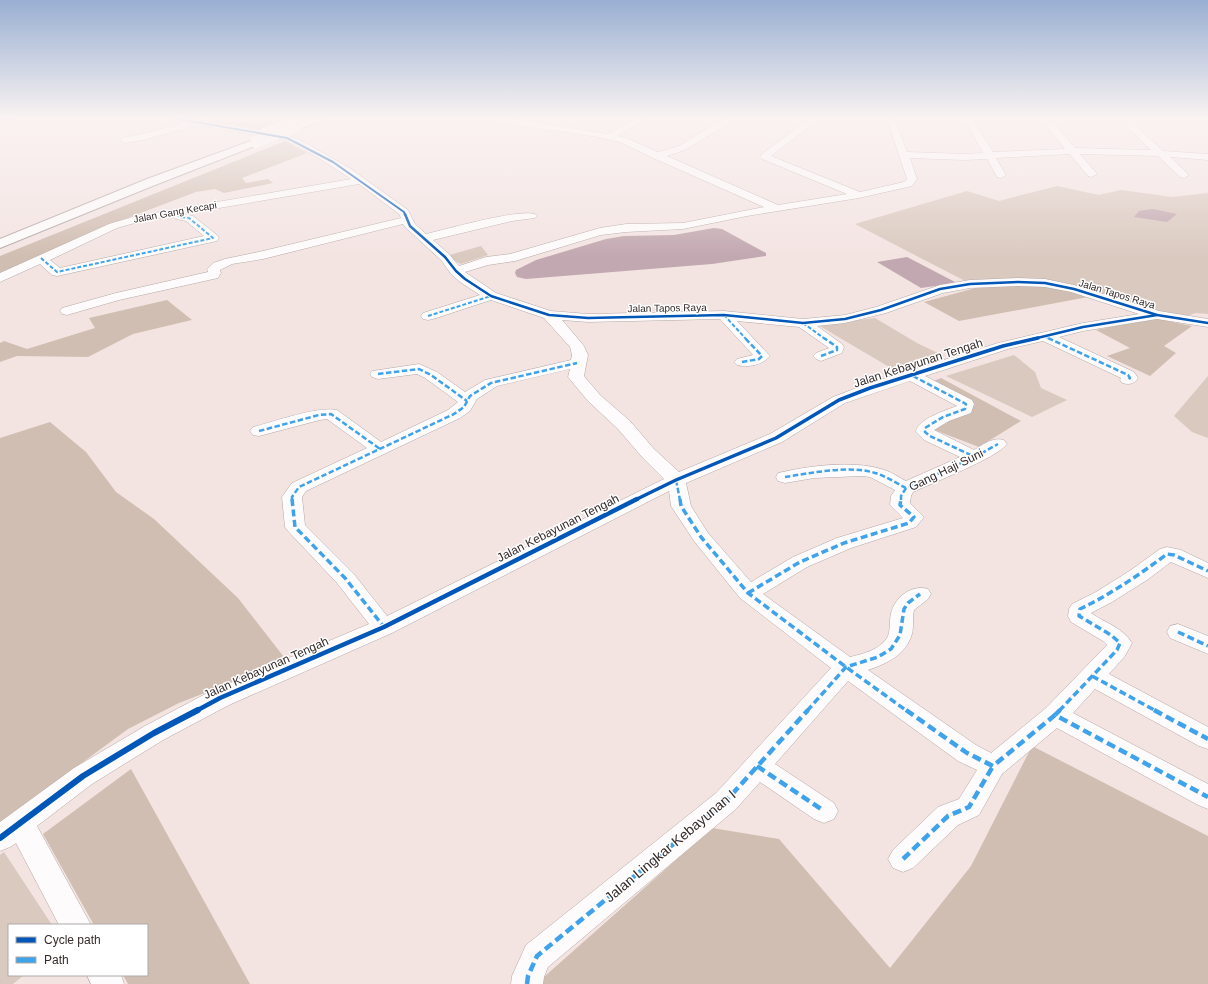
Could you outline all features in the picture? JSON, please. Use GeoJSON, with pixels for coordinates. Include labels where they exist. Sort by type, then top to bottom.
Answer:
{"type":"FeatureCollection","features":[{"type":"Feature","properties":{"kind":"highway"},"geometry":{"type":"LineString","coordinates":[[32,218],[170,165]]}},
{"type":"Feature","properties":{"kind":"highway"},"geometry":{"type":"LineString","coordinates":[[0,244],[196,165]]}},
{"type":"Feature","properties":{"kind":"street","name":"Jalan Tapos Raya"},"geometry":{"type":"LineString","coordinates":[[335,165],[404,212],[410,226],[445,257],[460,275],[491,296],[549,315],[588,318],[724,315],[803,323],[845,318],[881,310],[940,289],[992,282],[1045,283],[1074,289],[1158,315],[1208,323]]}},
{"type":"Feature","properties":{"kind":"street"},"geometry":{"type":"LineString","coordinates":[[677,165],[778,209]]}},
{"type":"Feature","properties":{"kind":"street"},"geometry":{"type":"LineString","coordinates":[[783,165],[859,195]]}},
{"type":"Feature","properties":{"kind":"street"},"geometry":{"type":"LineString","coordinates":[[460,275],[507,263],[511,258],[600,232],[626,228],[662,228],[683,226],[859,195],[908,184],[912,179],[907,165]]}},
{"type":"Feature","properties":{"kind":"street"},"geometry":{"type":"LineString","coordinates":[[996,165],[1001,175]]}},
{"type":"Feature","properties":{"kind":"street"},"geometry":{"type":"LineString","coordinates":[[1084,165],[1092,174]]}},
{"type":"Feature","properties":{"kind":"street"},"geometry":{"type":"LineString","coordinates":[[1172,165],[1184,175]]}},
{"type":"Feature","properties":{"kind":"street","name":"Jalan Gang Kecapi"},"geometry":{"type":"LineString","coordinates":[[0,278],[41,258],[126,222],[140,218],[360,181]]}},
{"type":"Feature","properties":{"kind":"street"},"geometry":{"type":"LineString","coordinates":[[41,258],[57,272],[213,238],[189,218],[178,217],[174,212]]}},
{"type":"Feature","properties":{"kind":"street"},"geometry":{"type":"LineString","coordinates":[[425,238],[512,218],[531,216]]}},
{"type":"Feature","properties":{"kind":"street"},"geometry":{"type":"LineString","coordinates":[[66,311],[116,297],[213,275],[215,273],[213,269],[221,264],[261,256],[407,220]]}},
{"type":"Feature","properties":{"kind":"street"},"geometry":{"type":"LineString","coordinates":[[428,316],[491,296]]}},
{"type":"Feature","properties":{"kind":"street"},"geometry":{"type":"LineString","coordinates":[[549,315],[577,346],[580,355],[577,364],[576,376],[594,398],[624,425],[648,453],[676,480],[681,506],[701,537],[748,593],[846,667],[967,753],[993,766]]}},
{"type":"Feature","properties":{"kind":"street"},"geometry":{"type":"LineString","coordinates":[[724,315],[762,356],[742,362]]}},
{"type":"Feature","properties":{"kind":"street","name":"Jalan Kebayunan Tengah"},"geometry":{"type":"LineString","coordinates":[[10,831],[83,776],[167,726],[220,698],[384,627],[676,480],[776,438],[839,400],[870,388],[913,376],[1003,346],[1083,327],[1158,315]]}},
{"type":"Feature","properties":{"kind":"street"},"geometry":{"type":"LineString","coordinates":[[803,323],[837,347],[837,350],[821,356]]}},
{"type":"Feature","properties":{"kind":"street"},"geometry":{"type":"LineString","coordinates":[[1044,336],[1128,375],[1130,378],[1128,380]]}},
{"type":"Feature","properties":{"kind":"street"},"geometry":{"type":"LineString","coordinates":[[384,627],[345,578],[295,527],[292,497],[299,487],[454,414],[464,407],[470,396],[492,383],[550,368],[577,364]]}},
{"type":"Feature","properties":{"kind":"street"},"geometry":{"type":"LineString","coordinates":[[378,374],[419,369],[431,375],[467,401]]}},
{"type":"Feature","properties":{"kind":"street"},"geometry":{"type":"LineString","coordinates":[[913,376],[966,404],[965,409],[943,417],[925,428],[925,432],[930,436],[975,457]]}},
{"type":"Feature","properties":{"kind":"street"},"geometry":{"type":"LineString","coordinates":[[259,431],[328,414],[333,415],[380,449]]}},
{"type":"Feature","properties":{"kind":"street","name":"Gang Haji Suni"},"geometry":{"type":"LineString","coordinates":[[748,593],[800,562],[844,543],[909,523],[914,517],[900,505],[901,496],[906,488],[975,457],[998,444]]}},
{"type":"Feature","properties":{"kind":"street"},"geometry":{"type":"LineString","coordinates":[[785,477],[814,472],[862,470],[876,473],[906,488]]}},
{"type":"Feature","properties":{"kind":"street"},"geometry":{"type":"LineString","coordinates":[[904,859],[948,816],[954,812],[962,811],[970,806],[993,766],[1055,715],[1117,650],[1120,643],[1116,637],[1086,622],[1079,616],[1080,609],[1104,597],[1139,575],[1167,554],[1174,555],[1208,571]]}},
{"type":"Feature","properties":{"kind":"street"},"geometry":{"type":"LineString","coordinates":[[846,667],[872,660],[890,650],[900,635],[901,612],[909,602],[920,594]]}},
{"type":"Feature","properties":{"kind":"street"},"geometry":{"type":"LineString","coordinates":[[1178,632],[1208,646]]}},
{"type":"Feature","properties":{"kind":"street","name":"Jalan Lingkar Kebayunan I"},"geometry":{"type":"LineString","coordinates":[[527,984],[528,976],[537,956],[726,801],[846,667]]}},
{"type":"Feature","properties":{"kind":"street"},"geometry":{"type":"LineString","coordinates":[[1092,676],[1208,739]]}},
{"type":"Feature","properties":{"kind":"street"},"geometry":{"type":"LineString","coordinates":[[1055,715],[1208,797]]}},
{"type":"Feature","properties":{"kind":"street"},"geometry":{"type":"LineString","coordinates":[[757,766],[824,812]]}},
{"type":"Feature","properties":{"kind":"street"},"geometry":{"type":"LineString","coordinates":[[10,831],[75,924]]}},
{"type":"Feature","properties":{"kind":"shaded area"},"geometry":{"type":"Polygon","coordinates":[[[226,165],[276,165],[242,178],[246,183],[268,179],[273,183],[224,193],[215,189],[196,192],[101,228],[0,275],[0,256],[226,165]]]}},
{"type":"Feature","properties":{"kind":"shaded area"},"geometry":{"type":"Polygon","coordinates":[[[1057,186],[1099,195],[1121,190],[1172,197],[1208,193],[1208,314],[1196,313],[1184,317],[1142,307],[1089,290],[967,282],[855,224],[967,191],[999,201],[1057,186]]]}},
{"type":"Feature","properties":{"kind":"shaded area"},"geometry":{"type":"Polygon","coordinates":[[[1153,209],[1177,214],[1167,222],[1134,217],[1139,211],[1153,209]]]}},
{"type":"Feature","properties":{"kind":"shaded area"},"geometry":{"type":"Polygon","coordinates":[[[714,228],[722,229],[766,253],[766,256],[712,264],[526,279],[517,277],[515,273],[516,270],[536,260],[606,239],[624,236],[674,235],[714,228]]]}},
{"type":"Feature","properties":{"kind":"shaded area"},"geometry":{"type":"Polygon","coordinates":[[[481,246],[488,255],[461,264],[446,256],[481,246]]]}},
{"type":"Feature","properties":{"kind":"shaded area"},"geometry":{"type":"Polygon","coordinates":[[[907,257],[957,283],[921,288],[877,262],[907,257]]]}},
{"type":"Feature","properties":{"kind":"shaded area"},"geometry":{"type":"Polygon","coordinates":[[[1023,284],[1068,290],[1088,297],[959,321],[924,302],[979,287],[1023,284]]]}},
{"type":"Feature","properties":{"kind":"shaded area"},"geometry":{"type":"Polygon","coordinates":[[[167,300],[192,320],[133,334],[88,357],[17,356],[0,362],[0,343],[4,341],[27,349],[95,328],[89,318],[167,300]]]}},
{"type":"Feature","properties":{"kind":"shaded area"},"geometry":{"type":"Polygon","coordinates":[[[875,318],[917,343],[944,356],[896,371],[818,325],[875,318]]]}},
{"type":"Feature","properties":{"kind":"shaded area"},"geometry":{"type":"Polygon","coordinates":[[[1153,318],[1192,326],[1164,346],[1176,353],[1150,376],[1107,356],[1130,348],[1096,330],[1153,318]]]}},
{"type":"Feature","properties":{"kind":"shaded area"},"geometry":{"type":"Polygon","coordinates":[[[1014,355],[1035,372],[1041,388],[1067,400],[1032,417],[946,376],[1014,355]]]}},
{"type":"Feature","properties":{"kind":"shaded area"},"geometry":{"type":"Polygon","coordinates":[[[1208,376],[1208,438],[1192,432],[1174,416],[1208,376]]]}},
{"type":"Feature","properties":{"kind":"shaded area"},"geometry":{"type":"Polygon","coordinates":[[[941,378],[1021,421],[979,447],[932,429],[975,405],[931,382],[941,378]]]}},
{"type":"Feature","properties":{"kind":"shaded area"},"geometry":{"type":"Polygon","coordinates":[[[50,422],[86,452],[116,492],[154,519],[238,598],[287,661],[179,703],[128,729],[0,823],[0,438],[50,422]]]}},
{"type":"Feature","properties":{"kind":"shaded area"},"geometry":{"type":"Polygon","coordinates":[[[1032,746],[1208,836],[1208,984],[536,984],[712,828],[779,839],[890,968],[971,866],[1032,746]]]}},
{"type":"Feature","properties":{"kind":"shaded area"},"geometry":{"type":"Polygon","coordinates":[[[131,769],[250,984],[128,984],[124,976],[148,976],[148,924],[93,924],[43,834],[131,769]]]}},
{"type":"Feature","properties":{"kind":"shaded area"},"geometry":{"type":"Polygon","coordinates":[[[4,852],[51,924],[8,924],[8,976],[23,976],[13,984],[0,984],[0,855],[4,852]]]}},
{"type":"Feature","properties":{"kind":"marked path"},"geometry":{"type":"LineString","coordinates":[[41,258],[57,272],[213,238],[189,218],[180,217],[174,212]]}},
{"type":"Feature","properties":{"kind":"marked path"},"geometry":{"type":"LineString","coordinates":[[428,316],[491,296]]}},
{"type":"Feature","properties":{"kind":"marked path"},"geometry":{"type":"LineString","coordinates":[[724,315],[762,356],[759,359],[742,362]]}},
{"type":"Feature","properties":{"kind":"marked path"},"geometry":{"type":"LineString","coordinates":[[803,323],[837,347],[837,350],[821,356]]}},
{"type":"Feature","properties":{"kind":"marked path"},"geometry":{"type":"LineString","coordinates":[[1044,336],[1128,375],[1130,378],[1128,380]]}},
{"type":"Feature","properties":{"kind":"marked path"},"geometry":{"type":"LineString","coordinates":[[384,627],[345,578],[295,527],[292,497],[299,487],[454,414],[464,407],[470,396],[491,383],[577,363]]}},
{"type":"Feature","properties":{"kind":"marked path"},"geometry":{"type":"LineString","coordinates":[[378,374],[419,369],[431,375],[467,401]]}},
{"type":"Feature","properties":{"kind":"marked path"},"geometry":{"type":"LineString","coordinates":[[913,376],[966,404],[965,409],[943,417],[925,428],[925,432],[930,436],[975,457]]}},
{"type":"Feature","properties":{"kind":"marked path"},"geometry":{"type":"LineString","coordinates":[[259,431],[319,415],[331,414],[380,449]]}},
{"type":"Feature","properties":{"kind":"marked path"},"geometry":{"type":"LineString","coordinates":[[748,593],[800,562],[844,543],[909,523],[914,517],[900,505],[901,496],[906,488],[975,457],[998,444]]}},
{"type":"Feature","properties":{"kind":"marked path"},"geometry":{"type":"LineString","coordinates":[[785,477],[814,472],[862,470],[876,473],[906,488]]}},
{"type":"Feature","properties":{"kind":"marked path"},"geometry":{"type":"LineString","coordinates":[[676,480],[681,506],[701,537],[748,593],[846,667],[967,753],[993,766],[1055,715],[1208,797]]}},
{"type":"Feature","properties":{"kind":"marked path"},"geometry":{"type":"LineString","coordinates":[[1055,715],[1117,650],[1120,643],[1111,635],[1079,616],[1080,609],[1104,597],[1139,575],[1167,554],[1174,555],[1208,571]]}},
{"type":"Feature","properties":{"kind":"marked path"},"geometry":{"type":"LineString","coordinates":[[527,984],[528,976],[537,956],[726,801],[846,667],[878,657],[891,649],[900,635],[902,612],[908,603],[920,594]]}},
{"type":"Feature","properties":{"kind":"marked path"},"geometry":{"type":"LineString","coordinates":[[1178,632],[1208,646]]}},
{"type":"Feature","properties":{"kind":"marked path"},"geometry":{"type":"LineString","coordinates":[[1092,676],[1208,739]]}},
{"type":"Feature","properties":{"kind":"marked path"},"geometry":{"type":"LineString","coordinates":[[757,766],[824,811]]}},
{"type":"Feature","properties":{"kind":"marked path"},"geometry":{"type":"LineString","coordinates":[[903,859],[948,816],[964,810],[972,804],[993,766]]}},
{"type":"Feature","properties":{"kind":"cycle path"},"geometry":{"type":"LineString","coordinates":[[337,165],[404,212],[410,226],[445,257],[456,271],[465,279],[491,296],[549,315],[588,318],[724,315],[803,323],[845,319],[881,310],[940,289],[970,284],[1018,282],[1045,283],[1074,289],[1157,315],[1208,323]]}},
{"type":"Feature","properties":{"kind":"cycle path"},"geometry":{"type":"LineString","coordinates":[[0,838],[83,776],[154,733],[220,698],[384,627],[676,480],[776,438],[839,400],[870,388],[1003,346],[1083,327],[1157,315]]}}]}
